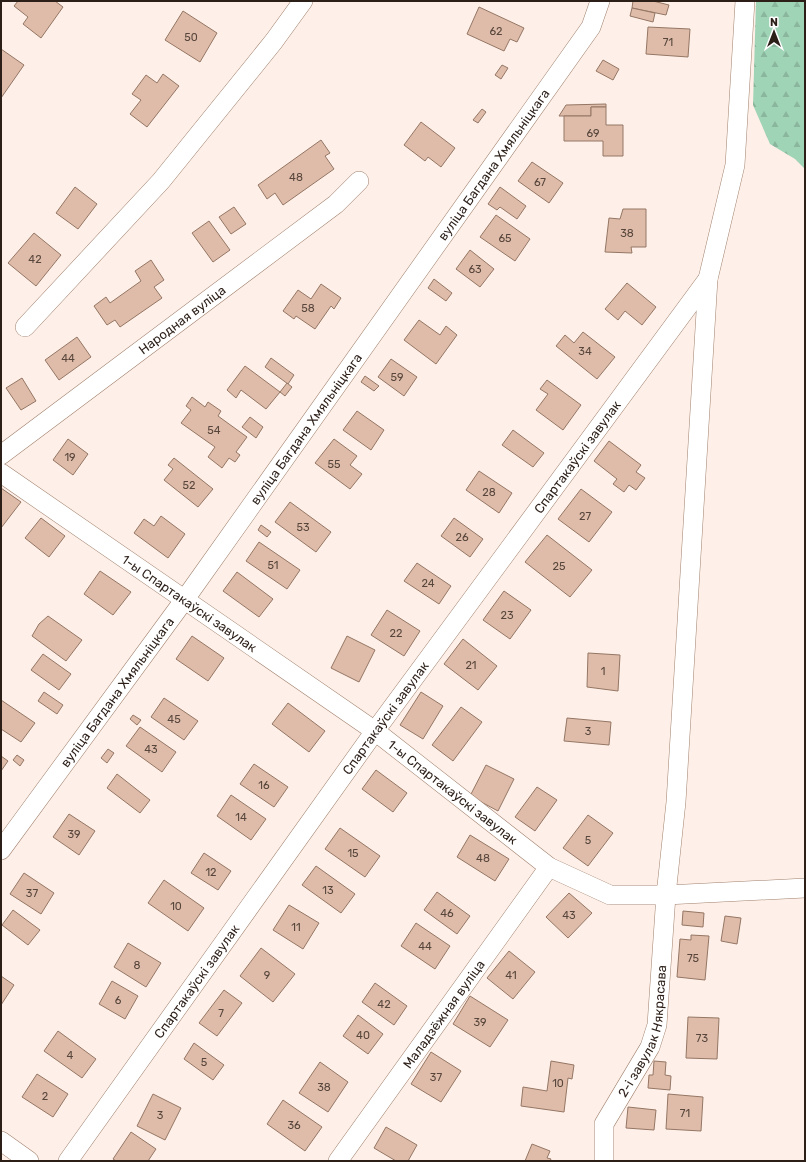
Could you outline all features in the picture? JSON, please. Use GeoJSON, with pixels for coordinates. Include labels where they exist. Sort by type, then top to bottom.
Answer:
{"type":"FeatureCollection","features":[{"type":"Feature","properties":{"kind":"street"},"geometry":{"type":"LineString","coordinates":[[25,327],[161,181],[274,41],[303,1]]}},
{"type":"Feature","properties":{"kind":"street","name":"вуліца Багдана Хмяльніцкага"},"geometry":{"type":"LineString","coordinates":[[1,850],[185,599],[591,27],[600,1]]}},
{"type":"Feature","properties":{"kind":"street"},"geometry":{"type":"LineString","coordinates":[[708,279],[735,165],[745,1]]}},
{"type":"Feature","properties":{"kind":"street","name":"Народная вуліца"},"geometry":{"type":"LineString","coordinates":[[1,455],[336,204],[359,181]]}},
{"type":"Feature","properties":{"kind":"street","name":"Спартакаўскі завулак"},"geometry":{"type":"LineString","coordinates":[[68,1161],[375,731],[708,279]]}},
{"type":"Feature","properties":{"kind":"street","name":"2-і завулак Някрасава"},"geometry":{"type":"LineString","coordinates":[[604,1161],[604,1124],[650,1047],[657,1025],[666,895],[676,802],[708,279]]}},
{"type":"Feature","properties":{"kind":"street","name":"1-ы Спартакаўскі завулак"},"geometry":{"type":"LineString","coordinates":[[1,473],[375,731],[549,867],[610,895],[666,895],[805,888]]}},
{"type":"Feature","properties":{"kind":"street","name":"Маладзёжная вуліца"},"geometry":{"type":"LineString","coordinates":[[338,1161],[549,867]]}},
{"type":"Feature","properties":{"kind":"street"},"geometry":{"type":"LineString","coordinates":[[1,1140],[29,1161]]}},
{"type":"Feature","properties":{"kind":"green space"},"geometry":{"type":"Polygon","coordinates":[[[756,1],[805,1],[805,169],[795,159],[770,144],[753,105],[756,1]]]}},
{"type":"Feature","properties":{"kind":"building"},"geometry":{"type":"Polygon","coordinates":[[[18,1],[55,1],[63,7],[41,38],[23,24],[28,17],[14,6],[18,1]]]}},
{"type":"Feature","properties":{"kind":"building"},"geometry":{"type":"Polygon","coordinates":[[[633,1],[653,1],[669,5],[666,15],[632,8],[633,1]]]}},
{"type":"Feature","properties":{"kind":"building"},"geometry":{"type":"Polygon","coordinates":[[[479,7],[524,28],[517,42],[510,39],[504,51],[467,34],[479,7]]]}},
{"type":"Feature","properties":{"kind":"building"},"geometry":{"type":"Polygon","coordinates":[[[632,8],[655,13],[653,22],[630,16],[632,8]]]}},
{"type":"Feature","properties":{"kind":"building"},"geometry":{"type":"Polygon","coordinates":[[[183,11],[217,33],[200,62],[165,40],[183,11]]]}},
{"type":"Feature","properties":{"kind":"building"},"geometry":{"type":"Polygon","coordinates":[[[648,27],[690,29],[688,57],[646,54],[648,27]]]}},
{"type":"Feature","properties":{"kind":"building"},"geometry":{"type":"Polygon","coordinates":[[[1,49],[24,65],[1,98],[1,49]]]}},
{"type":"Feature","properties":{"kind":"building"},"geometry":{"type":"Polygon","coordinates":[[[603,60],[619,69],[613,80],[596,71],[603,60]]]}},
{"type":"Feature","properties":{"kind":"building"},"geometry":{"type":"Polygon","coordinates":[[[502,65],[508,68],[501,79],[495,75],[502,65]]]}},
{"type":"Feature","properties":{"kind":"building"},"geometry":{"type":"Polygon","coordinates":[[[163,74],[179,86],[147,127],[130,114],[141,100],[132,94],[146,75],[157,83],[163,74]]]}},
{"type":"Feature","properties":{"kind":"building"},"geometry":{"type":"Polygon","coordinates":[[[606,104],[606,107],[591,107],[591,116],[559,116],[566,105],[606,104]]]}},
{"type":"Feature","properties":{"kind":"building"},"geometry":{"type":"Polygon","coordinates":[[[591,107],[606,107],[606,125],[623,125],[623,156],[603,156],[603,141],[564,141],[564,116],[591,116],[591,107]]]}},
{"type":"Feature","properties":{"kind":"building"},"geometry":{"type":"Polygon","coordinates":[[[482,109],[486,112],[478,123],[473,120],[482,109]]]}},
{"type":"Feature","properties":{"kind":"building"},"geometry":{"type":"Polygon","coordinates":[[[421,122],[455,148],[441,167],[428,157],[425,161],[404,145],[421,122]]]}},
{"type":"Feature","properties":{"kind":"building"},"geometry":{"type":"Polygon","coordinates":[[[321,140],[330,153],[325,156],[334,169],[283,205],[275,193],[267,199],[258,185],[321,140]]]}},
{"type":"Feature","properties":{"kind":"building"},"geometry":{"type":"Polygon","coordinates":[[[532,162],[563,183],[549,203],[518,181],[532,162]]]}},
{"type":"Feature","properties":{"kind":"building"},"geometry":{"type":"Polygon","coordinates":[[[75,187],[97,204],[78,229],[56,213],[75,187]]]}},
{"type":"Feature","properties":{"kind":"building"},"geometry":{"type":"Polygon","coordinates":[[[500,187],[526,206],[517,219],[500,207],[497,210],[488,204],[500,187]]]}},
{"type":"Feature","properties":{"kind":"building"},"geometry":{"type":"Polygon","coordinates":[[[234,207],[246,224],[231,234],[219,217],[234,207]]]}},
{"type":"Feature","properties":{"kind":"building"},"geometry":{"type":"Polygon","coordinates":[[[623,209],[646,209],[646,247],[631,247],[632,253],[605,252],[609,218],[620,219],[623,209]]]}},
{"type":"Feature","properties":{"kind":"building"},"geometry":{"type":"Polygon","coordinates":[[[496,215],[530,239],[515,261],[480,237],[496,215]]]}},
{"type":"Feature","properties":{"kind":"building"},"geometry":{"type":"Polygon","coordinates":[[[209,221],[230,250],[213,262],[192,233],[209,221]]]}},
{"type":"Feature","properties":{"kind":"building"},"geometry":{"type":"Polygon","coordinates":[[[34,233],[61,255],[36,286],[8,263],[34,233]]]}},
{"type":"Feature","properties":{"kind":"building"},"geometry":{"type":"Polygon","coordinates":[[[470,250],[494,269],[480,287],[456,269],[470,250]]]}},
{"type":"Feature","properties":{"kind":"building"},"geometry":{"type":"Polygon","coordinates":[[[151,260],[164,280],[154,287],[162,298],[120,327],[115,320],[107,325],[94,306],[106,297],[110,303],[141,281],[135,271],[151,260]]]}},
{"type":"Feature","properties":{"kind":"building"},"geometry":{"type":"Polygon","coordinates":[[[434,279],[452,293],[446,301],[428,288],[434,279]]]}},
{"type":"Feature","properties":{"kind":"building"},"geometry":{"type":"Polygon","coordinates":[[[627,283],[656,307],[642,325],[625,311],[618,320],[605,309],[627,283]]]}},
{"type":"Feature","properties":{"kind":"building"},"geometry":{"type":"Polygon","coordinates":[[[321,284],[341,298],[334,309],[331,306],[315,329],[296,316],[294,319],[283,311],[298,290],[311,299],[321,284]]]}},
{"type":"Feature","properties":{"kind":"building"},"geometry":{"type":"Polygon","coordinates":[[[419,320],[440,335],[446,326],[457,335],[436,364],[404,340],[419,320]]]}},
{"type":"Feature","properties":{"kind":"building"},"geometry":{"type":"Polygon","coordinates":[[[583,332],[615,357],[597,379],[556,346],[565,335],[574,343],[583,332]]]}},
{"type":"Feature","properties":{"kind":"building"},"geometry":{"type":"Polygon","coordinates":[[[77,337],[91,357],[59,380],[45,360],[77,337]]]}},
{"type":"Feature","properties":{"kind":"building"},"geometry":{"type":"Polygon","coordinates":[[[271,358],[294,375],[288,384],[265,367],[271,358]]]}},
{"type":"Feature","properties":{"kind":"building"},"geometry":{"type":"Polygon","coordinates":[[[391,359],[417,377],[404,396],[378,377],[391,359]]]}},
{"type":"Feature","properties":{"kind":"building"},"geometry":{"type":"Polygon","coordinates":[[[245,366],[280,392],[266,409],[241,390],[236,398],[227,390],[245,366]]]}},
{"type":"Feature","properties":{"kind":"building"},"geometry":{"type":"Polygon","coordinates":[[[365,376],[379,386],[374,391],[361,382],[365,376]]]}},
{"type":"Feature","properties":{"kind":"building"},"geometry":{"type":"Polygon","coordinates":[[[22,378],[36,401],[21,410],[6,388],[22,378]]]}},
{"type":"Feature","properties":{"kind":"building"},"geometry":{"type":"Polygon","coordinates":[[[547,380],[581,405],[563,430],[536,410],[548,394],[540,389],[547,380]]]}},
{"type":"Feature","properties":{"kind":"building"},"geometry":{"type":"Polygon","coordinates":[[[287,383],[292,387],[285,396],[280,392],[287,383]]]}},
{"type":"Feature","properties":{"kind":"building"},"geometry":{"type":"Polygon","coordinates":[[[192,397],[205,407],[208,402],[221,411],[218,416],[247,437],[236,452],[240,455],[235,462],[229,458],[222,468],[208,457],[215,447],[181,423],[191,410],[186,406],[192,397]]]}},
{"type":"Feature","properties":{"kind":"building"},"geometry":{"type":"Polygon","coordinates":[[[357,411],[384,430],[371,450],[343,430],[357,411]]]}},
{"type":"Feature","properties":{"kind":"building"},"geometry":{"type":"Polygon","coordinates":[[[250,417],[263,427],[256,438],[242,427],[250,417]]]}},
{"type":"Feature","properties":{"kind":"building"},"geometry":{"type":"Polygon","coordinates":[[[513,430],[544,453],[533,467],[502,445],[513,430]]]}},
{"type":"Feature","properties":{"kind":"building"},"geometry":{"type":"Polygon","coordinates":[[[68,439],[88,454],[73,475],[53,460],[68,439]]]}},
{"type":"Feature","properties":{"kind":"building"},"geometry":{"type":"Polygon","coordinates":[[[334,439],[357,456],[350,465],[362,474],[350,489],[315,463],[334,439]]]}},
{"type":"Feature","properties":{"kind":"building"},"geometry":{"type":"Polygon","coordinates":[[[609,441],[641,465],[636,472],[645,478],[636,490],[629,485],[624,492],[613,484],[617,479],[594,461],[609,441]]]}},
{"type":"Feature","properties":{"kind":"building"},"geometry":{"type":"Polygon","coordinates":[[[174,458],[213,489],[198,507],[164,480],[173,469],[168,465],[174,458]]]}},
{"type":"Feature","properties":{"kind":"building"},"geometry":{"type":"Polygon","coordinates":[[[479,471],[512,493],[499,513],[466,490],[479,471]]]}},
{"type":"Feature","properties":{"kind":"building"},"geometry":{"type":"Polygon","coordinates":[[[1,488],[21,502],[1,528],[1,488]]]}},
{"type":"Feature","properties":{"kind":"building"},"geometry":{"type":"Polygon","coordinates":[[[581,489],[612,512],[589,542],[558,519],[581,489]]]}},
{"type":"Feature","properties":{"kind":"building"},"geometry":{"type":"Polygon","coordinates":[[[290,502],[331,532],[316,552],[275,522],[290,502]]]}},
{"type":"Feature","properties":{"kind":"building"},"geometry":{"type":"Polygon","coordinates":[[[161,516],[185,534],[168,558],[134,533],[144,519],[154,526],[161,516]]]}},
{"type":"Feature","properties":{"kind":"building"},"geometry":{"type":"Polygon","coordinates":[[[41,518],[65,536],[49,557],[25,538],[41,518]]]}},
{"type":"Feature","properties":{"kind":"building"},"geometry":{"type":"Polygon","coordinates":[[[454,518],[483,539],[470,557],[441,536],[454,518]]]}},
{"type":"Feature","properties":{"kind":"building"},"geometry":{"type":"Polygon","coordinates":[[[261,525],[271,532],[267,537],[258,530],[261,525]]]}},
{"type":"Feature","properties":{"kind":"building"},"geometry":{"type":"Polygon","coordinates":[[[547,535],[592,570],[570,597],[525,562],[547,535]]]}},
{"type":"Feature","properties":{"kind":"building"},"geometry":{"type":"Polygon","coordinates":[[[259,542],[300,570],[287,589],[246,561],[259,542]]]}},
{"type":"Feature","properties":{"kind":"building"},"geometry":{"type":"Polygon","coordinates":[[[417,563],[451,586],[439,604],[404,581],[417,563]]]}},
{"type":"Feature","properties":{"kind":"building"},"geometry":{"type":"Polygon","coordinates":[[[100,571],[131,592],[113,615],[84,594],[100,571]]]}},
{"type":"Feature","properties":{"kind":"building"},"geometry":{"type":"Polygon","coordinates":[[[237,572],[273,599],[259,617],[223,591],[237,572]]]}},
{"type":"Feature","properties":{"kind":"building"},"geometry":{"type":"Polygon","coordinates":[[[504,591],[531,610],[510,639],[483,620],[504,591]]]}},
{"type":"Feature","properties":{"kind":"building"},"geometry":{"type":"Polygon","coordinates":[[[387,610],[420,631],[404,656],[371,635],[387,610]]]}},
{"type":"Feature","properties":{"kind":"building"},"geometry":{"type":"Polygon","coordinates":[[[48,616],[82,640],[66,661],[32,636],[39,624],[48,616]]]}},
{"type":"Feature","properties":{"kind":"building"},"geometry":{"type":"Polygon","coordinates":[[[192,636],[224,658],[208,681],[176,659],[192,636]]]}},
{"type":"Feature","properties":{"kind":"building"},"geometry":{"type":"Polygon","coordinates":[[[347,636],[375,650],[359,682],[331,668],[347,636]]]}},
{"type":"Feature","properties":{"kind":"building"},"geometry":{"type":"Polygon","coordinates":[[[463,639],[497,666],[478,690],[444,664],[463,639]]]}},
{"type":"Feature","properties":{"kind":"building"},"geometry":{"type":"Polygon","coordinates":[[[588,653],[620,655],[618,691],[587,687],[588,653]]]}},
{"type":"Feature","properties":{"kind":"building"},"geometry":{"type":"Polygon","coordinates":[[[43,654],[71,674],[59,690],[31,670],[43,654]]]}},
{"type":"Feature","properties":{"kind":"building"},"geometry":{"type":"Polygon","coordinates":[[[44,692],[63,705],[57,714],[38,701],[44,692]]]}},
{"type":"Feature","properties":{"kind":"building"},"geometry":{"type":"Polygon","coordinates":[[[421,692],[443,706],[423,739],[400,725],[421,692]]]}},
{"type":"Feature","properties":{"kind":"building"},"geometry":{"type":"Polygon","coordinates":[[[164,698],[198,721],[184,740],[151,717],[164,698]]]}},
{"type":"Feature","properties":{"kind":"building"},"geometry":{"type":"Polygon","coordinates":[[[1,700],[35,723],[21,742],[1,729],[1,700]]]}},
{"type":"Feature","properties":{"kind":"building"},"geometry":{"type":"Polygon","coordinates":[[[288,703],[325,731],[309,752],[272,724],[288,703]]]}},
{"type":"Feature","properties":{"kind":"building"},"geometry":{"type":"Polygon","coordinates":[[[461,707],[482,722],[453,761],[432,745],[461,707]]]}},
{"type":"Feature","properties":{"kind":"building"},"geometry":{"type":"Polygon","coordinates":[[[133,715],[141,720],[137,725],[130,719],[133,715]]]}},
{"type":"Feature","properties":{"kind":"building"},"geometry":{"type":"Polygon","coordinates":[[[567,718],[611,722],[609,745],[564,741],[567,718]]]}},
{"type":"Feature","properties":{"kind":"building"},"geometry":{"type":"Polygon","coordinates":[[[140,727],[176,752],[162,772],[126,746],[140,727]]]}},
{"type":"Feature","properties":{"kind":"building"},"geometry":{"type":"Polygon","coordinates":[[[108,749],[114,753],[107,763],[101,758],[108,749]]]}},
{"type":"Feature","properties":{"kind":"building"},"geometry":{"type":"Polygon","coordinates":[[[17,755],[24,760],[20,766],[13,760],[17,755]]]}},
{"type":"Feature","properties":{"kind":"building"},"geometry":{"type":"Polygon","coordinates":[[[1,756],[8,761],[1,771],[1,756]]]}},
{"type":"Feature","properties":{"kind":"building"},"geometry":{"type":"Polygon","coordinates":[[[254,764],[288,787],[274,807],[240,784],[254,764]]]}},
{"type":"Feature","properties":{"kind":"building"},"geometry":{"type":"Polygon","coordinates":[[[486,765],[514,779],[498,811],[470,796],[486,765]]]}},
{"type":"Feature","properties":{"kind":"building"},"geometry":{"type":"Polygon","coordinates":[[[376,770],[407,793],[393,812],[362,789],[376,770]]]}},
{"type":"Feature","properties":{"kind":"building"},"geometry":{"type":"Polygon","coordinates":[[[117,774],[150,800],[140,813],[107,788],[117,774]]]}},
{"type":"Feature","properties":{"kind":"building"},"geometry":{"type":"Polygon","coordinates":[[[537,787],[557,800],[535,831],[515,817],[537,787]]]}},
{"type":"Feature","properties":{"kind":"building"},"geometry":{"type":"Polygon","coordinates":[[[231,795],[266,819],[251,840],[217,816],[231,795]]]}},
{"type":"Feature","properties":{"kind":"building"},"geometry":{"type":"Polygon","coordinates":[[[69,814],[95,831],[79,855],[53,837],[69,814]]]}},
{"type":"Feature","properties":{"kind":"building"},"geometry":{"type":"Polygon","coordinates":[[[588,815],[613,833],[588,866],[563,848],[588,815]]]}},
{"type":"Feature","properties":{"kind":"building"},"geometry":{"type":"Polygon","coordinates":[[[340,828],[380,856],[365,877],[325,849],[340,828]]]}},
{"type":"Feature","properties":{"kind":"building"},"geometry":{"type":"Polygon","coordinates":[[[470,835],[509,859],[495,881],[457,857],[470,835]]]}},
{"type":"Feature","properties":{"kind":"building"},"geometry":{"type":"Polygon","coordinates":[[[204,853],[231,871],[218,890],[191,873],[204,853]]]}},
{"type":"Feature","properties":{"kind":"building"},"geometry":{"type":"Polygon","coordinates":[[[316,866],[355,894],[341,913],[302,885],[316,866]]]}},
{"type":"Feature","properties":{"kind":"building"},"geometry":{"type":"Polygon","coordinates":[[[24,873],[54,893],[41,914],[10,894],[24,873]]]}},
{"type":"Feature","properties":{"kind":"building"},"geometry":{"type":"Polygon","coordinates":[[[164,880],[204,908],[188,931],[148,903],[164,880]]]}},
{"type":"Feature","properties":{"kind":"building"},"geometry":{"type":"Polygon","coordinates":[[[437,892],[470,916],[457,934],[424,910],[437,892]]]}},
{"type":"Feature","properties":{"kind":"building"},"geometry":{"type":"Polygon","coordinates":[[[569,893],[592,913],[568,938],[546,917],[569,893]]]}},
{"type":"Feature","properties":{"kind":"building"},"geometry":{"type":"Polygon","coordinates":[[[289,905],[319,923],[303,949],[273,930],[289,905]]]}},
{"type":"Feature","properties":{"kind":"building"},"geometry":{"type":"Polygon","coordinates":[[[13,910],[40,930],[28,945],[2,925],[13,910]]]}},
{"type":"Feature","properties":{"kind":"building"},"geometry":{"type":"Polygon","coordinates":[[[683,911],[704,913],[703,927],[682,925],[683,911]]]}},
{"type":"Feature","properties":{"kind":"building"},"geometry":{"type":"Polygon","coordinates":[[[725,916],[741,918],[737,944],[721,941],[725,916]]]}},
{"type":"Feature","properties":{"kind":"building"},"geometry":{"type":"Polygon","coordinates":[[[416,923],[450,946],[435,969],[401,946],[416,923]]]}},
{"type":"Feature","properties":{"kind":"building"},"geometry":{"type":"Polygon","coordinates":[[[691,935],[709,936],[705,980],[677,977],[680,939],[691,940],[691,935]]]}},
{"type":"Feature","properties":{"kind":"building"},"geometry":{"type":"Polygon","coordinates":[[[128,943],[161,963],[146,987],[114,967],[128,943]]]}},
{"type":"Feature","properties":{"kind":"building"},"geometry":{"type":"Polygon","coordinates":[[[261,948],[295,974],[273,1002],[240,976],[261,948]]]}},
{"type":"Feature","properties":{"kind":"building"},"geometry":{"type":"Polygon","coordinates":[[[509,951],[535,972],[513,999],[487,978],[509,951]]]}},
{"type":"Feature","properties":{"kind":"building"},"geometry":{"type":"Polygon","coordinates":[[[1,976],[14,985],[1,1005],[1,976]]]}},
{"type":"Feature","properties":{"kind":"building"},"geometry":{"type":"Polygon","coordinates":[[[112,981],[138,996],[125,1019],[99,1004],[112,981]]]}},
{"type":"Feature","properties":{"kind":"building"},"geometry":{"type":"Polygon","coordinates":[[[375,983],[407,1006],[394,1025],[362,1002],[375,983]]]}},
{"type":"Feature","properties":{"kind":"building"},"geometry":{"type":"Polygon","coordinates":[[[224,990],[242,1003],[217,1036],[199,1023],[224,990]]]}},
{"type":"Feature","properties":{"kind":"building"},"geometry":{"type":"Polygon","coordinates":[[[470,996],[508,1020],[490,1047],[453,1024],[470,996]]]}},
{"type":"Feature","properties":{"kind":"building"},"geometry":{"type":"Polygon","coordinates":[[[358,1015],[383,1034],[368,1054],[343,1036],[358,1015]]]}},
{"type":"Feature","properties":{"kind":"building"},"geometry":{"type":"Polygon","coordinates":[[[688,1017],[719,1018],[717,1059],[686,1058],[688,1017]]]}},
{"type":"Feature","properties":{"kind":"building"},"geometry":{"type":"Polygon","coordinates":[[[58,1031],[96,1059],[82,1078],[44,1051],[58,1031]]]}},
{"type":"Feature","properties":{"kind":"building"},"geometry":{"type":"Polygon","coordinates":[[[194,1043],[224,1065],[213,1080],[184,1059],[194,1043]]]}},
{"type":"Feature","properties":{"kind":"building"},"geometry":{"type":"Polygon","coordinates":[[[431,1052],[461,1071],[441,1102],[411,1084],[431,1052]]]}},
{"type":"Feature","properties":{"kind":"building"},"geometry":{"type":"Polygon","coordinates":[[[551,1061],[574,1065],[572,1079],[568,1078],[564,1112],[521,1106],[523,1087],[547,1091],[551,1061]]]}},
{"type":"Feature","properties":{"kind":"building"},"geometry":{"type":"Polygon","coordinates":[[[654,1061],[666,1062],[665,1075],[671,1076],[670,1090],[648,1088],[649,1075],[653,1075],[654,1061]]]}},
{"type":"Feature","properties":{"kind":"building"},"geometry":{"type":"Polygon","coordinates":[[[320,1062],[348,1082],[328,1112],[299,1093],[320,1062]]]}},
{"type":"Feature","properties":{"kind":"building"},"geometry":{"type":"Polygon","coordinates":[[[37,1074],[68,1094],[53,1117],[22,1097],[37,1074]]]}},
{"type":"Feature","properties":{"kind":"building"},"geometry":{"type":"Polygon","coordinates":[[[153,1094],[181,1108],[165,1140],[137,1126],[153,1094]]]}},
{"type":"Feature","properties":{"kind":"building"},"geometry":{"type":"Polygon","coordinates":[[[668,1094],[703,1097],[701,1131],[666,1129],[668,1094]]]}},
{"type":"Feature","properties":{"kind":"building"},"geometry":{"type":"Polygon","coordinates":[[[283,1100],[322,1127],[305,1151],[267,1124],[283,1100]]]}},
{"type":"Feature","properties":{"kind":"building"},"geometry":{"type":"Polygon","coordinates":[[[628,1107],[656,1110],[654,1130],[626,1128],[628,1107]]]}},
{"type":"Feature","properties":{"kind":"building"},"geometry":{"type":"Polygon","coordinates":[[[386,1127],[417,1145],[408,1161],[396,1161],[374,1148],[386,1127]]]}},
{"type":"Feature","properties":{"kind":"building"},"geometry":{"type":"Polygon","coordinates":[[[131,1132],[156,1149],[148,1161],[116,1161],[113,1159],[131,1132]]]}},
{"type":"Feature","properties":{"kind":"building"},"geometry":{"type":"Polygon","coordinates":[[[532,1144],[550,1151],[547,1158],[551,1159],[550,1161],[525,1161],[532,1144]]]}}]}
